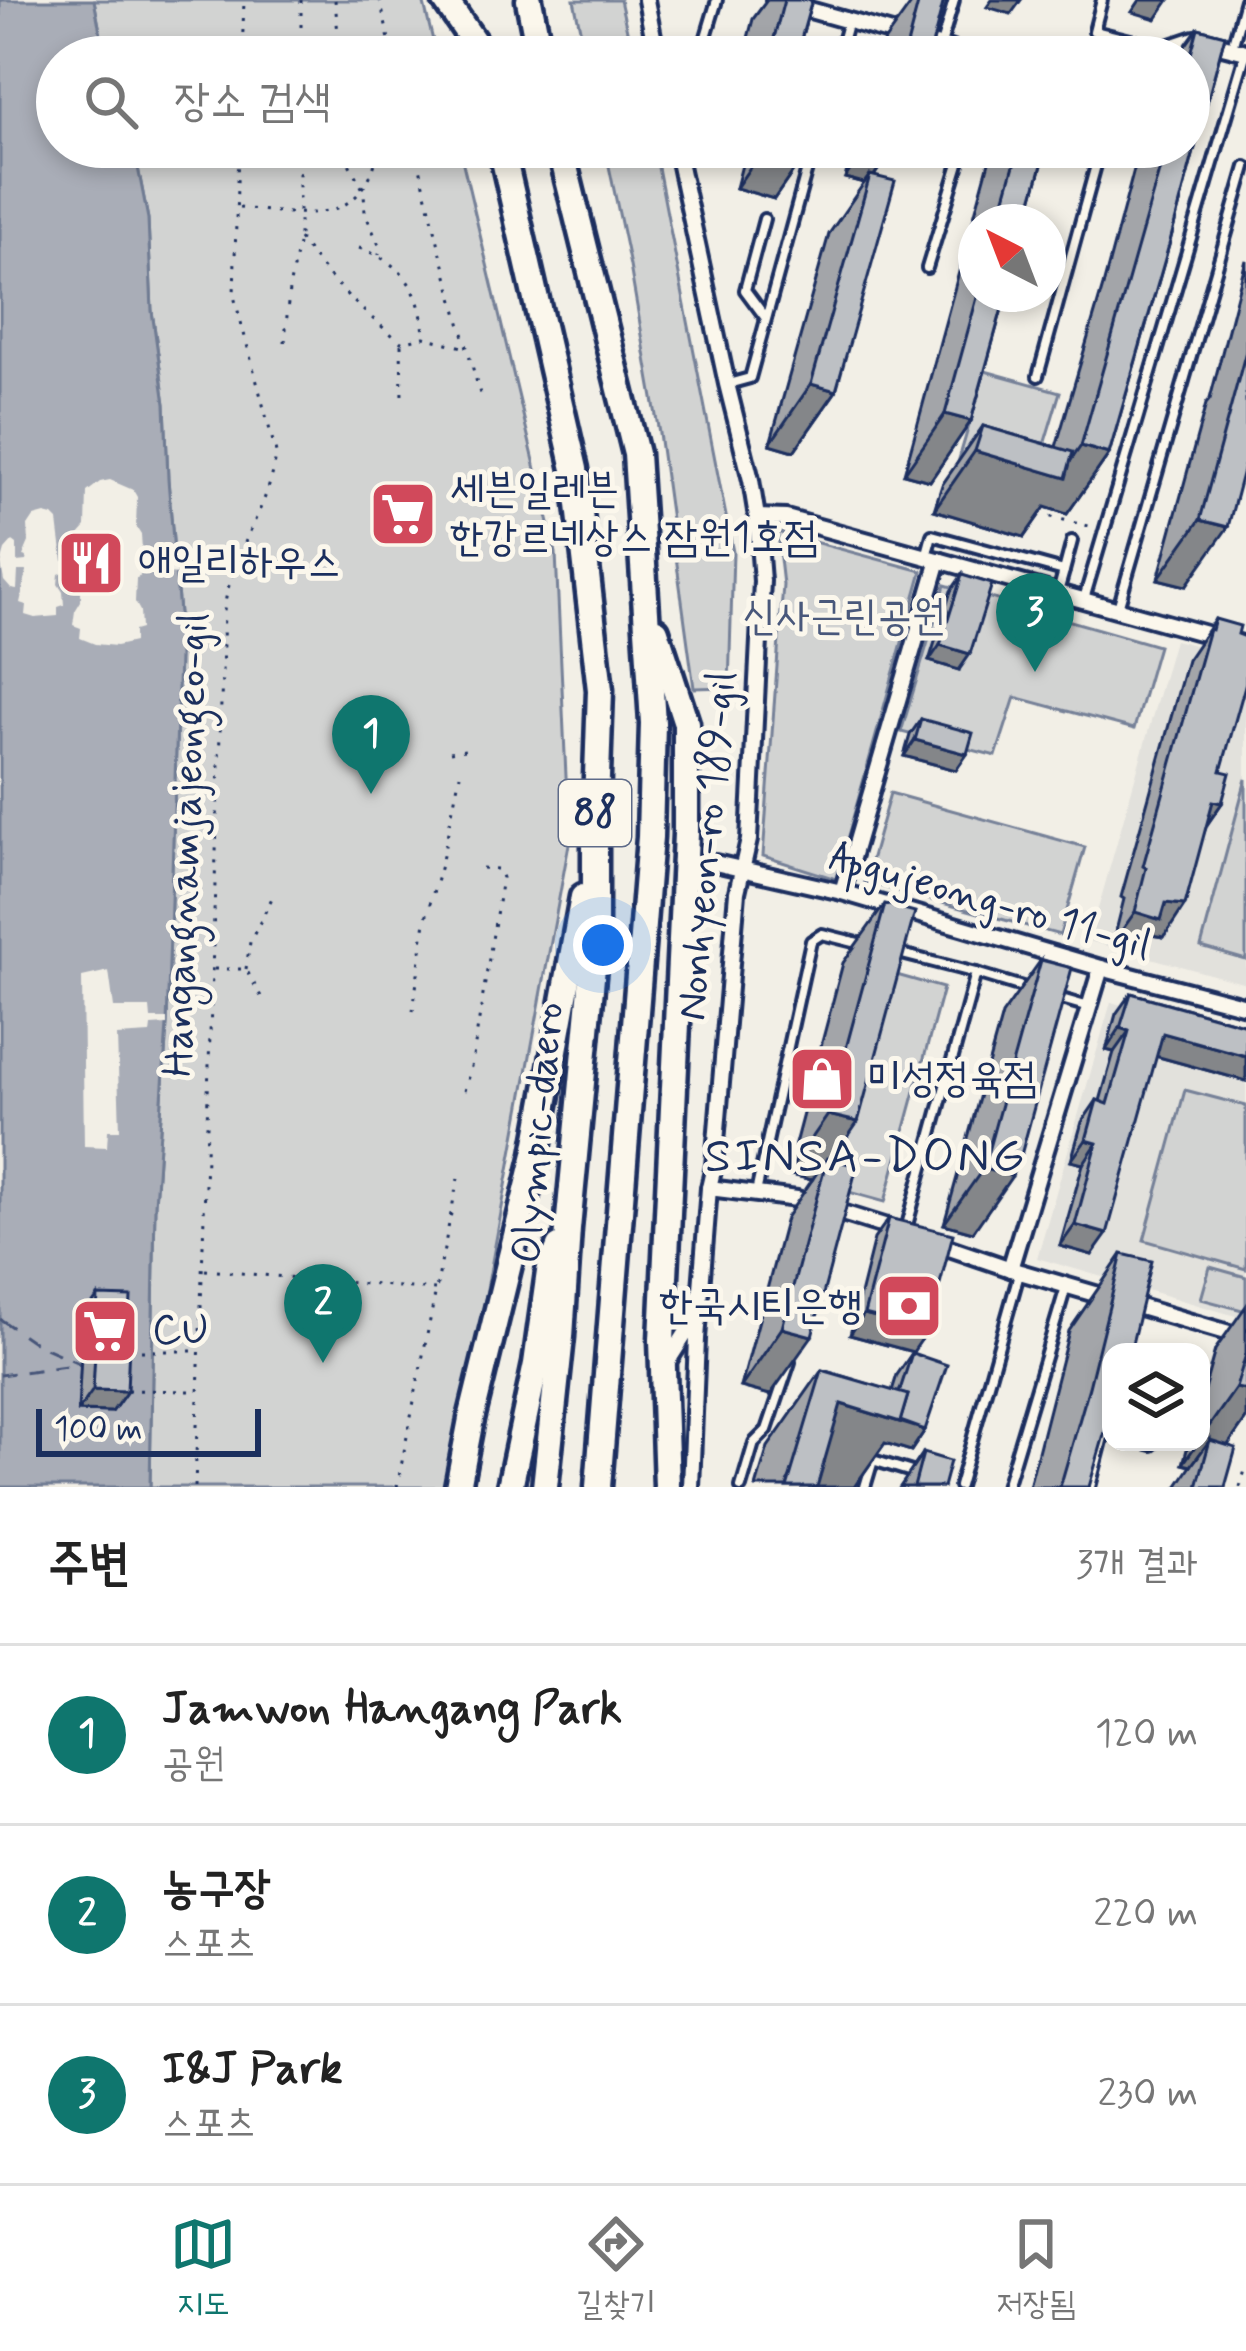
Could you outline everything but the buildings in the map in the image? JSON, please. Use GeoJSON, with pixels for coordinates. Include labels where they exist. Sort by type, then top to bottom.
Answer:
{"type":"FeatureCollection","features":[{"type":"Feature","properties":{"kind":"highway"},"geometry":{"type":"LineString","coordinates":[[445,0],[469,36]]}},
{"type":"Feature","properties":{"kind":"highway"},"geometry":{"type":"LineString","coordinates":[[468,0],[476,36]]}},
{"type":"Feature","properties":{"kind":"highway"},"geometry":{"type":"LineString","coordinates":[[529,0],[537,36]]}},
{"type":"Feature","properties":{"kind":"highway"},"geometry":{"type":"LineString","coordinates":[[541,0],[542,36]]}},
{"type":"Feature","properties":{"kind":"highway","name":"Olympic-daero"},"geometry":{"type":"LineString","coordinates":[[505,168],[574,470],[600,691],[595,946],[545,1487]]}},
{"type":"Feature","properties":{"kind":"highway","name":"Olympic-daero"},"geometry":{"type":"LineString","coordinates":[[565,168],[636,454],[653,723],[650,837],[598,1487]]}},
{"type":"Feature","properties":{"kind":"highway"},"geometry":{"type":"LineString","coordinates":[[644,595],[686,723],[686,834],[662,1340],[667,1487]]}},
{"type":"Feature","properties":{"kind":"highway"},"geometry":{"type":"LineString","coordinates":[[458,1487],[536,1154],[595,834]]}},
{"type":"Feature","properties":{"kind":"highway"},"geometry":{"type":"LineString","coordinates":[[510,1487],[536,1364],[549,1272],[568,1229]]}},
{"type":"Feature","properties":{"kind":"street"},"geometry":{"type":"LineString","coordinates":[[646,0],[652,36]]}},
{"type":"Feature","properties":{"kind":"street"},"geometry":{"type":"LineString","coordinates":[[774,0],[812,5],[905,36]]}},
{"type":"Feature","properties":{"kind":"street"},"geometry":{"type":"LineString","coordinates":[[1210,43],[1241,51]]}},
{"type":"Feature","properties":{"kind":"street","name":"Nonhyeon-ro 189-gil"},"geometry":{"type":"LineString","coordinates":[[681,168],[751,480],[761,580],[749,840],[736,892],[709,1188],[691,1487]]}},
{"type":"Feature","properties":{"kind":"street"},"geometry":{"type":"LineString","coordinates":[[757,517],[786,518],[1246,645]]}},
{"type":"Feature","properties":{"kind":"street"},"geometry":{"type":"LineString","coordinates":[[842,892],[932,559]]}},
{"type":"Feature","properties":{"kind":"street","name":"Apgujeong-ro 11-gil"},"geometry":{"type":"LineString","coordinates":[[715,863],[842,892],[1246,1006]]}},
{"type":"Feature","properties":{"kind":"street"},"geometry":{"type":"LineString","coordinates":[[1015,1271],[1101,968]]}},
{"type":"Feature","properties":{"kind":"street"},"geometry":{"type":"LineString","coordinates":[[709,1188],[797,1199],[1015,1271],[1246,1338]]}},
{"type":"Feature","properties":{"kind":"street"},"geometry":{"type":"LineString","coordinates":[[663,1370],[701,1310]]}},
{"type":"Feature","properties":{"kind":"lane"},"geometry":{"type":"LineString","coordinates":[[706,36],[717,0]]}},
{"type":"Feature","properties":{"kind":"lane"},"geometry":{"type":"LineString","coordinates":[[944,36],[954,0]]}},
{"type":"Feature","properties":{"kind":"lane"},"geometry":{"type":"LineString","coordinates":[[1102,0],[1094,31],[1114,36]]}},
{"type":"Feature","properties":{"kind":"lane"},"geometry":{"type":"LineString","coordinates":[[1210,159],[1241,51],[1245,0]]}},
{"type":"Feature","properties":{"kind":"lane"},"geometry":{"type":"LineString","coordinates":[[844,36],[848,20]]}},
{"type":"Feature","properties":{"kind":"lane"},"geometry":{"type":"LineString","coordinates":[[1118,610],[1246,167]]}},
{"type":"Feature","properties":{"kind":"lane"},"geometry":{"type":"LineString","coordinates":[[727,384],[750,378],[807,168]]}},
{"type":"Feature","properties":{"kind":"lane"},"geometry":{"type":"LineString","coordinates":[[927,268],[958,168]]}},
{"type":"Feature","properties":{"kind":"lane"},"geometry":{"type":"LineString","coordinates":[[1038,376],[1095,168]]}},
{"type":"Feature","properties":{"kind":"lane"},"geometry":{"type":"LineString","coordinates":[[1083,600],[1207,168]]}},
{"type":"Feature","properties":{"kind":"lane"},"geometry":{"type":"LineString","coordinates":[[764,219],[745,290],[766,318]]}},
{"type":"Feature","properties":{"kind":"lane"},"geometry":{"type":"LineString","coordinates":[[932,559],[932,535],[1064,571]]}},
{"type":"Feature","properties":{"kind":"lane"},"geometry":{"type":"LineString","coordinates":[[1058,593],[1072,541]]}},
{"type":"Feature","properties":{"kind":"lane"},"geometry":{"type":"LineString","coordinates":[[755,1192],[811,941],[822,934],[866,945]]}},
{"type":"Feature","properties":{"kind":"lane"},"geometry":{"type":"LineString","coordinates":[[888,951],[1089,1007]]}},
{"type":"Feature","properties":{"kind":"lane"},"geometry":{"type":"LineString","coordinates":[[905,1232],[976,973]]}},
{"type":"Feature","properties":{"kind":"lane"},"geometry":{"type":"LineString","coordinates":[[961,1486],[1015,1271]]}},
{"type":"Feature","properties":{"kind":"lane"},"geometry":{"type":"LineString","coordinates":[[1006,1487],[1067,1286]]}},
{"type":"Feature","properties":{"kind":"lane"},"geometry":{"type":"LineString","coordinates":[[741,1487],[754,1443],[767,1430],[790,1362]]}},
{"type":"Feature","properties":{"kind":"lane"},"geometry":{"type":"LineString","coordinates":[[1090,1487],[1102,1442]]}},
{"type":"Feature","properties":{"kind":"lane"},"geometry":{"type":"LineString","coordinates":[[852,1454],[916,1473]]}},
{"type":"Feature","properties":{"kind":"lane"},"geometry":{"type":"LineString","coordinates":[[865,1487],[873,1460]]}},
{"type":"Feature","properties":{"kind":"path"},"geometry":{"type":"LineString","coordinates":[[243,36],[244,0]]}},
{"type":"Feature","properties":{"kind":"path"},"geometry":{"type":"LineString","coordinates":[[301,0],[302,36]]}},
{"type":"Feature","properties":{"kind":"path"},"geometry":{"type":"LineString","coordinates":[[335,0],[338,36]]}},
{"type":"Feature","properties":{"kind":"path"},"geometry":{"type":"LineString","coordinates":[[380,0],[388,36]]}},
{"type":"Feature","properties":{"kind":"path","name":"Hangangnamjajeongeo-gil"},"geometry":{"type":"LineString","coordinates":[[195,1487],[225,600],[273,473],[276,453],[234,296],[237,168]]}},
{"type":"Feature","properties":{"kind":"path"},"geometry":{"type":"LineString","coordinates":[[285,342],[299,239],[300,168]]}},
{"type":"Feature","properties":{"kind":"path"},"geometry":{"type":"LineString","coordinates":[[351,168],[364,191]]}},
{"type":"Feature","properties":{"kind":"path"},"geometry":{"type":"LineString","coordinates":[[372,168],[364,191],[365,212],[380,245],[379,255]]}},
{"type":"Feature","properties":{"kind":"path"},"geometry":{"type":"LineString","coordinates":[[420,168],[482,401]]}},
{"type":"Feature","properties":{"kind":"path"},"geometry":{"type":"LineString","coordinates":[[236,208],[323,213],[364,191]]}},
{"type":"Feature","properties":{"kind":"path"},"geometry":{"type":"LineString","coordinates":[[299,239],[352,303],[401,342]]}},
{"type":"Feature","properties":{"kind":"path"},"geometry":{"type":"LineString","coordinates":[[359,248],[379,255],[412,286],[422,311],[424,337]]}},
{"type":"Feature","properties":{"kind":"path"},"geometry":{"type":"LineString","coordinates":[[401,342],[424,337],[467,348]]}},
{"type":"Feature","properties":{"kind":"path"},"geometry":{"type":"LineString","coordinates":[[401,342],[402,398]]}},
{"type":"Feature","properties":{"kind":"path"},"geometry":{"type":"LineString","coordinates":[[1034,501],[1042,515],[1095,527]]}},
{"type":"Feature","properties":{"kind":"path"},"geometry":{"type":"LineString","coordinates":[[451,752],[465,750]]}},
{"type":"Feature","properties":{"kind":"path"},"geometry":{"type":"LineString","coordinates":[[413,1011],[425,922],[460,774]]}},
{"type":"Feature","properties":{"kind":"path"},"geometry":{"type":"LineString","coordinates":[[433,864],[441,865]]}},
{"type":"Feature","properties":{"kind":"path"},"geometry":{"type":"LineString","coordinates":[[464,1091],[502,878],[499,868],[482,868]]}},
{"type":"Feature","properties":{"kind":"path"},"geometry":{"type":"LineString","coordinates":[[265,1004],[246,969],[250,942],[272,898]]}},
{"type":"Feature","properties":{"kind":"path"},"geometry":{"type":"LineString","coordinates":[[213,969],[246,969]]}},
{"type":"Feature","properties":{"kind":"path"},"geometry":{"type":"LineString","coordinates":[[397,1487],[459,1173]]}},
{"type":"Feature","properties":{"kind":"path"},"geometry":{"type":"LineString","coordinates":[[203,1270],[438,1291]]}},
{"type":"Feature","properties":{"kind":"path"},"geometry":{"type":"LineString","coordinates":[[115,1351],[200,1351]]}},
{"type":"Feature","properties":{"kind":"path"},"geometry":{"type":"LineString","coordinates":[[113,1389],[198,1390]]}},
{"type":"Feature","properties":{"kind":"path"},"geometry":{"type":"LineString","coordinates":[[1240,1487],[1246,1467]]}},
{"type":"Feature","properties":{"kind":"shaded area"},"geometry":{"type":"Polygon","coordinates":[[[0,0],[94,0],[101,36],[36,36],[36,168],[138,168],[148,219],[152,311],[165,404],[180,626],[167,1025],[155,1204],[150,1487],[0,1487],[0,0]]]}},
{"type":"Feature","properties":{"kind":"shaded area"},"geometry":{"type":"Polygon","coordinates":[[[1174,640],[1246,658],[1246,984],[1089,941],[1174,640]]]}},
{"type":"Feature","properties":{"kind":"shaded area"},"geometry":{"type":"Polygon","coordinates":[[[1111,1002],[1246,1041],[1246,1319],[1037,1258],[1111,1002]]]}},
{"type":"Feature","properties":{"kind":"green space"},"geometry":{"type":"Polygon","coordinates":[[[94,0],[423,0],[432,36],[101,36],[94,0]]]}},
{"type":"Feature","properties":{"kind":"green space"},"geometry":{"type":"Polygon","coordinates":[[[574,0],[620,0],[628,36],[582,36],[574,0]]]}},
{"type":"Feature","properties":{"kind":"green space"},"geometry":{"type":"Polygon","coordinates":[[[138,168],[464,168],[556,553],[569,844],[475,1354],[456,1487],[150,1487],[155,1204],[167,1025],[180,626],[148,219],[138,168]]]}},
{"type":"Feature","properties":{"kind":"green space"},"geometry":{"type":"Polygon","coordinates":[[[609,168],[658,168],[733,552],[729,687],[694,688],[659,433],[609,168]]]}},
{"type":"Feature","properties":{"kind":"green space"},"geometry":{"type":"Polygon","coordinates":[[[985,371],[1060,392],[1028,498],[954,476],[985,371]]]}},
{"type":"Feature","properties":{"kind":"green space","name":"신사근린공원"},"geometry":{"type":"Polygon","coordinates":[[[777,532],[922,571],[836,879],[763,856],[783,585],[777,532]]]}},
{"type":"Feature","properties":{"kind":"green space"},"geometry":{"type":"Polygon","coordinates":[[[945,585],[1158,646],[1134,729],[1015,697],[996,756],[901,732],[945,585]]]}},
{"type":"Feature","properties":{"kind":"green space"},"geometry":{"type":"Polygon","coordinates":[[[1246,779],[1246,960],[1201,947],[1246,779]]]}},
{"type":"Feature","properties":{"kind":"green space"},"geometry":{"type":"Polygon","coordinates":[[[890,793],[1085,847],[1060,935],[865,882],[890,793]]]}},
{"type":"Feature","properties":{"kind":"green space"},"geometry":{"type":"Polygon","coordinates":[[[886,972],[943,988],[885,1202],[827,1186],[886,972]]]}},
{"type":"Feature","properties":{"kind":"green space"},"geometry":{"type":"Polygon","coordinates":[[[1185,1090],[1246,1106],[1246,1269],[1144,1240],[1185,1090]]]}},
{"type":"Feature","properties":{"kind":"green space"},"geometry":{"type":"Polygon","coordinates":[[[1210,1267],[1246,1277],[1246,1311],[1201,1299],[1210,1267]]]}},
{"type":"Feature","properties":{"kind":"pier"},"geometry":{"type":"Polygon","coordinates":[[[110,480],[133,490],[137,497],[136,527],[142,549],[138,551],[146,559],[176,556],[177,575],[145,571],[136,579],[141,629],[134,631],[134,642],[116,646],[80,638],[81,628],[73,625],[81,601],[81,575],[59,574],[64,605],[58,607],[58,616],[35,618],[25,615],[26,605],[20,603],[27,571],[18,571],[17,590],[11,589],[1,564],[13,541],[17,562],[26,561],[28,526],[34,517],[45,514],[58,521],[63,561],[82,560],[83,548],[77,548],[78,536],[86,527],[87,492],[110,480]]]}},
{"type":"Feature","properties":{"kind":"pier"},"geometry":{"type":"Polygon","coordinates":[[[109,971],[114,1008],[150,1008],[151,1019],[167,1019],[167,1025],[151,1026],[150,1034],[117,1036],[120,1130],[108,1130],[107,1147],[84,1146],[82,977],[109,971]]]}},
{"type":"Feature","properties":{"kind":"ferry route"},"geometry":{"type":"LineString","coordinates":[[0,1319],[36,1344],[81,1364],[0,1375]]}},
{"type":"Feature","properties":{"kind":"place","name":"세븐일레븐 한강르네상스 잠원1호점"},"geometry":{"type":"Point","coordinates":[403,514]}},
{"type":"Feature","properties":{"kind":"place","name":"애일리하우스"},"geometry":{"type":"Point","coordinates":[91,563]}},
{"type":"Feature","properties":{"kind":"place","name":"I&J Park"},"geometry":{"type":"Point","coordinates":[1035,672]}},
{"type":"Feature","properties":{"kind":"place","name":"Jamwon Hangang Park"},"geometry":{"type":"Point","coordinates":[371,794]}},
{"type":"Feature","properties":{"kind":"place","name":"미성정육점"},"geometry":{"type":"Point","coordinates":[822,1079]}},
{"type":"Feature","properties":{"kind":"place","name":"한국시티은행"},"geometry":{"type":"Point","coordinates":[909,1306]}},
{"type":"Feature","properties":{"kind":"place","name":"CU"},"geometry":{"type":"Point","coordinates":[105,1331]}},
{"type":"Feature","properties":{"kind":"place","name":"농구장"},"geometry":{"type":"Point","coordinates":[323,1363]}},
{"type":"Feature","properties":{"kind":"district","name":"SINSA-DONG"},"geometry":{"type":"Point","coordinates":[866,1157]}}]}
